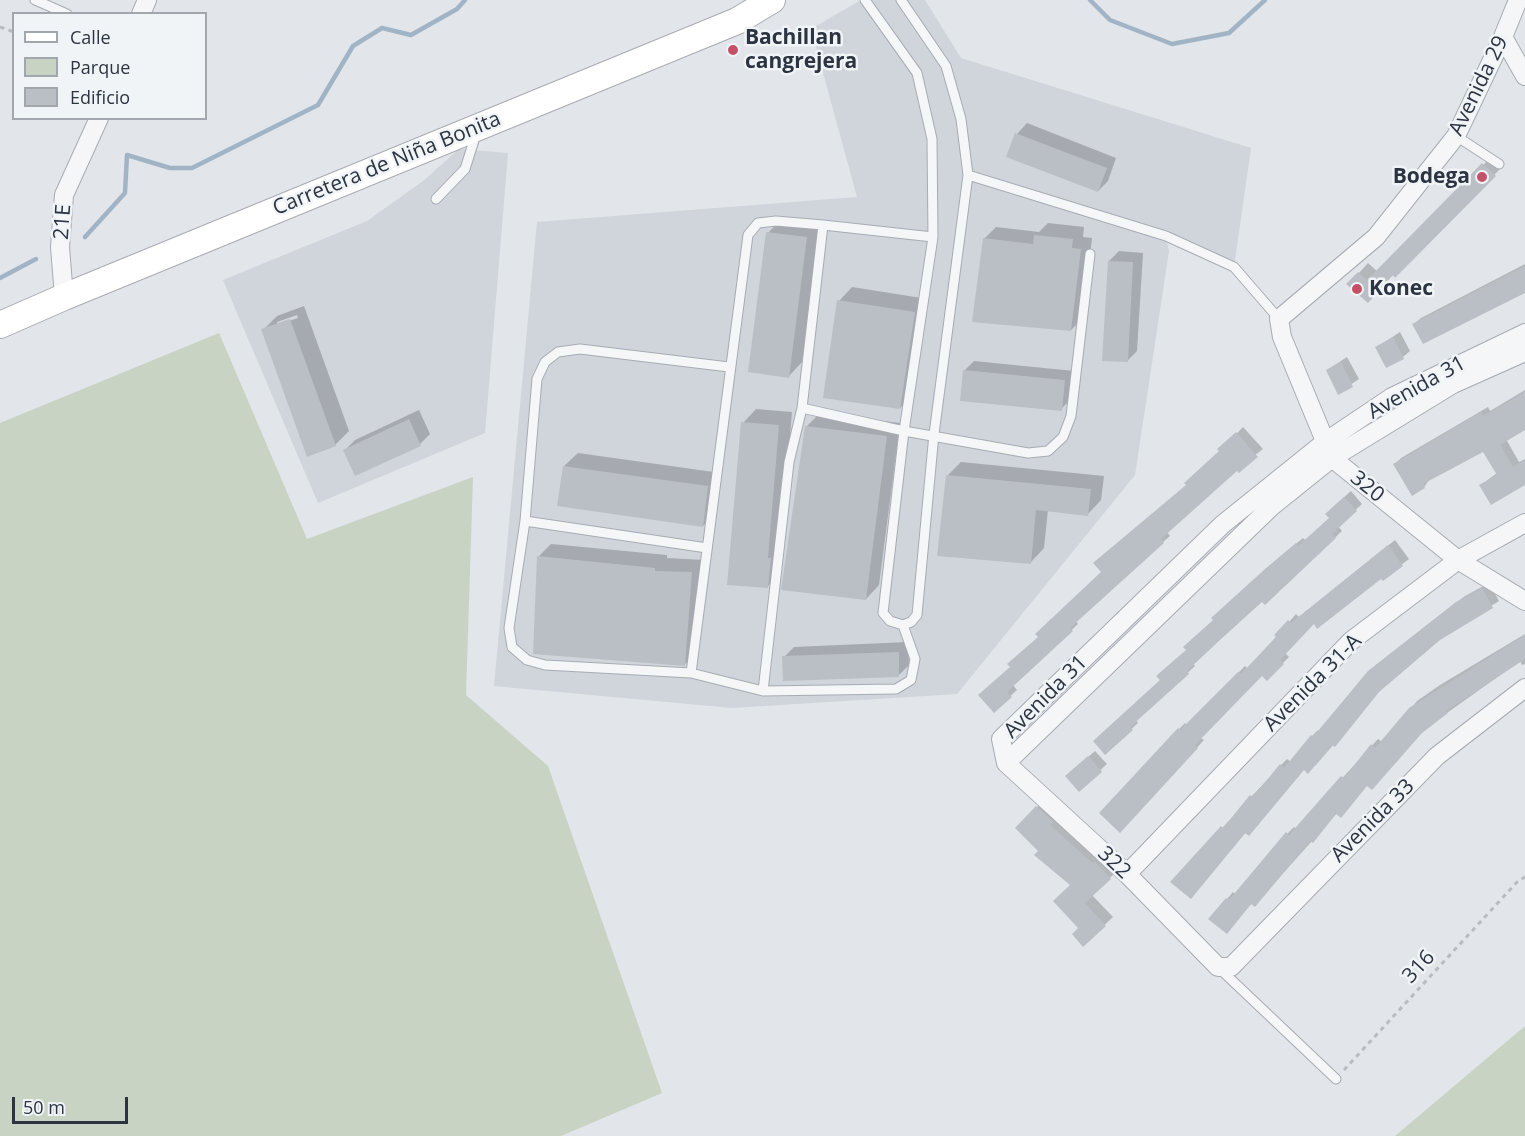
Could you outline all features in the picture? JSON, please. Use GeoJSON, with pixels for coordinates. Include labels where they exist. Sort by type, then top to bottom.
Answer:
{"type":"FeatureCollection","features":[{"type":"Feature","properties":{"kind":"main road","name":"Carretera de Niña Bonita"},"geometry":{"type":"LineString","coordinates":[[0,326],[64,297],[737,21],[772,0]]}},
{"type":"Feature","properties":{"kind":"street","name":"Avenida 29"},"geometry":{"type":"LineString","coordinates":[[1279,319],[1376,237],[1456,136],[1518,0]]}},
{"type":"Feature","properties":{"kind":"street"},"geometry":{"type":"LineString","coordinates":[[1503,37],[1525,76]]}},
{"type":"Feature","properties":{"kind":"street","name":"21E"},"geometry":{"type":"LineString","coordinates":[[64,297],[60,247],[64,195],[98,120]]}},
{"type":"Feature","properties":{"kind":"street","name":"320"},"geometry":{"type":"LineString","coordinates":[[1279,319],[1282,337],[1328,450],[1458,560],[1525,601]]}},
{"type":"Feature","properties":{"kind":"street","name":"Avenida 31"},"geometry":{"type":"LineString","coordinates":[[1006,763],[1328,450],[1392,398],[1525,333]]}},
{"type":"Feature","properties":{"kind":"street","name":"Avenida 31"},"geometry":{"type":"LineString","coordinates":[[1328,450],[1453,384],[1525,352]]}},
{"type":"Feature","properties":{"kind":"street","name":"Avenida 31-A"},"geometry":{"type":"LineString","coordinates":[[1127,874],[1351,641],[1458,560],[1525,523]]}},
{"type":"Feature","properties":{"kind":"street","name":"Avenida 33"},"geometry":{"type":"LineString","coordinates":[[1225,967],[1437,756],[1525,688]]}},
{"type":"Feature","properties":{"kind":"street","name":"322"},"geometry":{"type":"LineString","coordinates":[[1006,763],[1225,967]]}},
{"type":"Feature","properties":{"kind":"lane"},"geometry":{"type":"LineString","coordinates":[[35,0],[62,12]]}},
{"type":"Feature","properties":{"kind":"lane"},"geometry":{"type":"LineString","coordinates":[[865,0],[917,73],[932,139],[933,237],[904,431],[883,613],[890,621],[903,625],[911,622],[917,615],[934,434],[968,175],[961,119],[946,66],[901,0]]}},
{"type":"Feature","properties":{"kind":"lane"},"geometry":{"type":"LineString","coordinates":[[436,199],[465,169],[479,127]]}},
{"type":"Feature","properties":{"kind":"lane"},"geometry":{"type":"LineString","coordinates":[[1456,136],[1498,164]]}},
{"type":"Feature","properties":{"kind":"lane"},"geometry":{"type":"LineString","coordinates":[[968,175],[1166,236],[1234,267],[1279,319]]}},
{"type":"Feature","properties":{"kind":"lane"},"geometry":{"type":"LineString","coordinates":[[691,673],[729,367],[748,235],[758,223],[776,221],[933,237]]}},
{"type":"Feature","properties":{"kind":"lane"},"geometry":{"type":"LineString","coordinates":[[763,691],[789,462],[802,408],[823,225]]}},
{"type":"Feature","properties":{"kind":"lane"},"geometry":{"type":"LineString","coordinates":[[802,408],[904,431],[934,434],[1028,453],[1048,451],[1063,437],[1071,417],[1090,254]]}},
{"type":"Feature","properties":{"kind":"lane"},"geometry":{"type":"LineString","coordinates":[[729,367],[580,349],[558,352],[544,362],[537,379],[525,521],[509,628],[512,647],[527,660],[545,665],[691,673],[763,691],[896,689],[911,680],[915,658],[903,625]]}},
{"type":"Feature","properties":{"kind":"lane"},"geometry":{"type":"LineString","coordinates":[[525,521],[707,548]]}},
{"type":"Feature","properties":{"kind":"lane","name":"322"},"geometry":{"type":"LineString","coordinates":[[1225,967],[1336,1079]]}},
{"type":"Feature","properties":{"kind":"path","name":"316"},"geometry":{"type":"LineString","coordinates":[[1336,1079],[1518,881],[1525,877]]}},
{"type":"Feature","properties":{"kind":"shaded area"},"geometry":{"type":"Polygon","coordinates":[[[861,0],[925,0],[961,58],[1251,148],[1234,267],[1166,237],[1169,251],[1135,475],[957,694],[732,708],[494,686],[537,222],[857,197],[811,29],[861,0]]]}},
{"type":"Feature","properties":{"kind":"shaded area"},"geometry":{"type":"Polygon","coordinates":[[[459,149],[508,153],[485,433],[318,503],[223,280],[367,221],[423,181],[459,149]]]}},
{"type":"Feature","properties":{"kind":"green space"},"geometry":{"type":"Polygon","coordinates":[[[219,333],[307,539],[473,477],[466,695],[548,766],[662,1093],[561,1136],[0,1136],[0,423],[219,333]]]}},
{"type":"Feature","properties":{"kind":"green space"},"geometry":{"type":"Polygon","coordinates":[[[1525,1026],[1525,1136],[1395,1136],[1525,1026]]]}},
{"type":"Feature","properties":{"kind":"building"},"geometry":{"type":"Polygon","coordinates":[[[1015,133],[1107,168],[1098,192],[1006,157],[1015,133]]]}},
{"type":"Feature","properties":{"kind":"building"},"geometry":{"type":"Polygon","coordinates":[[[1482,163],[1496,176],[1395,278],[1393,275],[1368,303],[1346,284],[1358,272],[1367,280],[1482,163]]]}},
{"type":"Feature","properties":{"kind":"building"},"geometry":{"type":"Polygon","coordinates":[[[766,232],[807,237],[789,378],[748,372],[766,232]]]}},
{"type":"Feature","properties":{"kind":"building"},"geometry":{"type":"Polygon","coordinates":[[[1034,235],[1073,239],[1072,248],[1081,249],[1071,331],[972,322],[983,238],[1033,244],[1034,235]]]}},
{"type":"Feature","properties":{"kind":"building"},"geometry":{"type":"Polygon","coordinates":[[[1108,261],[1133,262],[1128,362],[1102,361],[1108,261]]]}},
{"type":"Feature","properties":{"kind":"building"},"geometry":{"type":"Polygon","coordinates":[[[1525,266],[1525,293],[1423,344],[1412,324],[1525,266]]]}},
{"type":"Feature","properties":{"kind":"building"},"geometry":{"type":"Polygon","coordinates":[[[837,300],[915,312],[900,409],[823,398],[837,300]]]}},
{"type":"Feature","properties":{"kind":"building"},"geometry":{"type":"Polygon","coordinates":[[[290,319],[336,446],[307,457],[261,329],[290,319]]]}},
{"type":"Feature","properties":{"kind":"building"},"geometry":{"type":"Polygon","coordinates":[[[1393,337],[1404,359],[1386,368],[1375,347],[1393,337]]]}},
{"type":"Feature","properties":{"kind":"building"},"geometry":{"type":"Polygon","coordinates":[[[1341,362],[1353,387],[1338,395],[1326,370],[1341,362]]]}},
{"type":"Feature","properties":{"kind":"building"},"geometry":{"type":"Polygon","coordinates":[[[963,370],[1065,380],[1062,411],[960,401],[963,370]]]}},
{"type":"Feature","properties":{"kind":"building"},"geometry":{"type":"Polygon","coordinates":[[[1525,392],[1525,430],[1500,445],[1513,467],[1525,460],[1525,485],[1491,505],[1479,485],[1497,475],[1483,452],[1423,484],[1425,488],[1412,496],[1393,464],[1481,412],[1483,416],[1525,392]]]}},
{"type":"Feature","properties":{"kind":"building"},"geometry":{"type":"Polygon","coordinates":[[[409,419],[421,446],[355,476],[343,450],[409,419]]]}},
{"type":"Feature","properties":{"kind":"building"},"geometry":{"type":"Polygon","coordinates":[[[741,422],[779,425],[768,558],[771,558],[768,588],[727,585],[741,422]]]}},
{"type":"Feature","properties":{"kind":"building"},"geometry":{"type":"Polygon","coordinates":[[[805,426],[887,436],[866,600],[781,590],[805,426]]]}},
{"type":"Feature","properties":{"kind":"building"},"geometry":{"type":"Polygon","coordinates":[[[1236,432],[1258,457],[1239,473],[1237,471],[1161,539],[1164,543],[1070,628],[1073,631],[1007,692],[1012,697],[994,713],[978,695],[1010,667],[1007,664],[1038,637],[1035,634],[1101,572],[1093,563],[1186,485],[1184,483],[1236,432]]]}},
{"type":"Feature","properties":{"kind":"building"},"geometry":{"type":"Polygon","coordinates":[[[563,466],[708,486],[703,527],[557,506],[563,466]]]}},
{"type":"Feature","properties":{"kind":"building"},"geometry":{"type":"Polygon","coordinates":[[[946,475],[1091,489],[1088,516],[1036,510],[1031,564],[937,556],[946,475]]]}},
{"type":"Feature","properties":{"kind":"building"},"geometry":{"type":"Polygon","coordinates":[[[1344,497],[1357,511],[1332,534],[1336,538],[1265,605],[1262,602],[1221,639],[1187,671],[1189,674],[1130,727],[1133,730],[1105,755],[1093,741],[1160,680],[1156,676],[1186,650],[1183,647],[1213,620],[1211,618],[1265,569],[1296,543],[1298,546],[1329,518],[1325,514],[1344,497]]]}},
{"type":"Feature","properties":{"kind":"building"},"geometry":{"type":"Polygon","coordinates":[[[1388,545],[1403,566],[1383,581],[1381,579],[1317,629],[1314,624],[1280,660],[1284,664],[1267,681],[1262,676],[1195,745],[1198,748],[1120,833],[1099,813],[1178,728],[1180,730],[1238,672],[1241,674],[1276,637],[1274,635],[1288,620],[1291,623],[1388,545]]]}},
{"type":"Feature","properties":{"kind":"building"},"geometry":{"type":"Polygon","coordinates":[[[537,556],[655,568],[655,571],[692,572],[685,666],[533,654],[537,556]]]}},
{"type":"Feature","properties":{"kind":"building"},"geometry":{"type":"Polygon","coordinates":[[[1482,588],[1493,608],[1440,640],[1379,692],[1335,747],[1332,745],[1308,774],[1304,770],[1249,836],[1245,833],[1191,899],[1170,882],[1221,826],[1223,828],[1250,795],[1253,797],[1280,764],[1284,768],[1368,671],[1456,602],[1482,588]]]}},
{"type":"Feature","properties":{"kind":"building"},"geometry":{"type":"Polygon","coordinates":[[[1525,635],[1525,659],[1446,711],[1448,713],[1422,733],[1372,790],[1367,786],[1341,818],[1336,814],[1313,843],[1310,841],[1255,907],[1251,904],[1227,934],[1208,919],[1226,898],[1229,900],[1286,832],[1289,835],[1341,776],[1344,778],[1371,744],[1375,748],[1409,708],[1525,635]]]}},
{"type":"Feature","properties":{"kind":"building"},"geometry":{"type":"Polygon","coordinates":[[[899,652],[899,677],[783,681],[782,656],[899,652]]]}},
{"type":"Feature","properties":{"kind":"building"},"geometry":{"type":"Polygon","coordinates":[[[1088,756],[1102,772],[1079,792],[1065,776],[1088,756]]]}},
{"type":"Feature","properties":{"kind":"building"},"geometry":{"type":"Polygon","coordinates":[[[1036,806],[1053,822],[1050,825],[1093,864],[1095,862],[1111,879],[1085,903],[1106,926],[1083,947],[1072,934],[1078,928],[1053,901],[1070,885],[1034,855],[1038,851],[1015,828],[1036,806]]]}},
{"type":"Feature","properties":{"kind":"waterway"},"geometry":{"type":"LineString","coordinates":[[85,237],[125,193],[127,155],[170,168],[192,168],[318,105],[353,46],[382,28],[411,35],[457,9],[465,0]]}},
{"type":"Feature","properties":{"kind":"waterway"},"geometry":{"type":"LineString","coordinates":[[1090,0],[1110,20],[1172,44],[1229,33],[1265,0]]}},
{"type":"Feature","properties":{"kind":"waterway"},"geometry":{"type":"LineString","coordinates":[[0,278],[36,259]]}},
{"type":"Feature","properties":{"kind":"place","name":"Bachillan cangrejera"},"geometry":{"type":"Point","coordinates":[733,50]}},
{"type":"Feature","properties":{"kind":"place","name":"Bodega"},"geometry":{"type":"Point","coordinates":[1482,177]}},
{"type":"Feature","properties":{"kind":"place","name":"Konec"},"geometry":{"type":"Point","coordinates":[1357,289]}}]}
